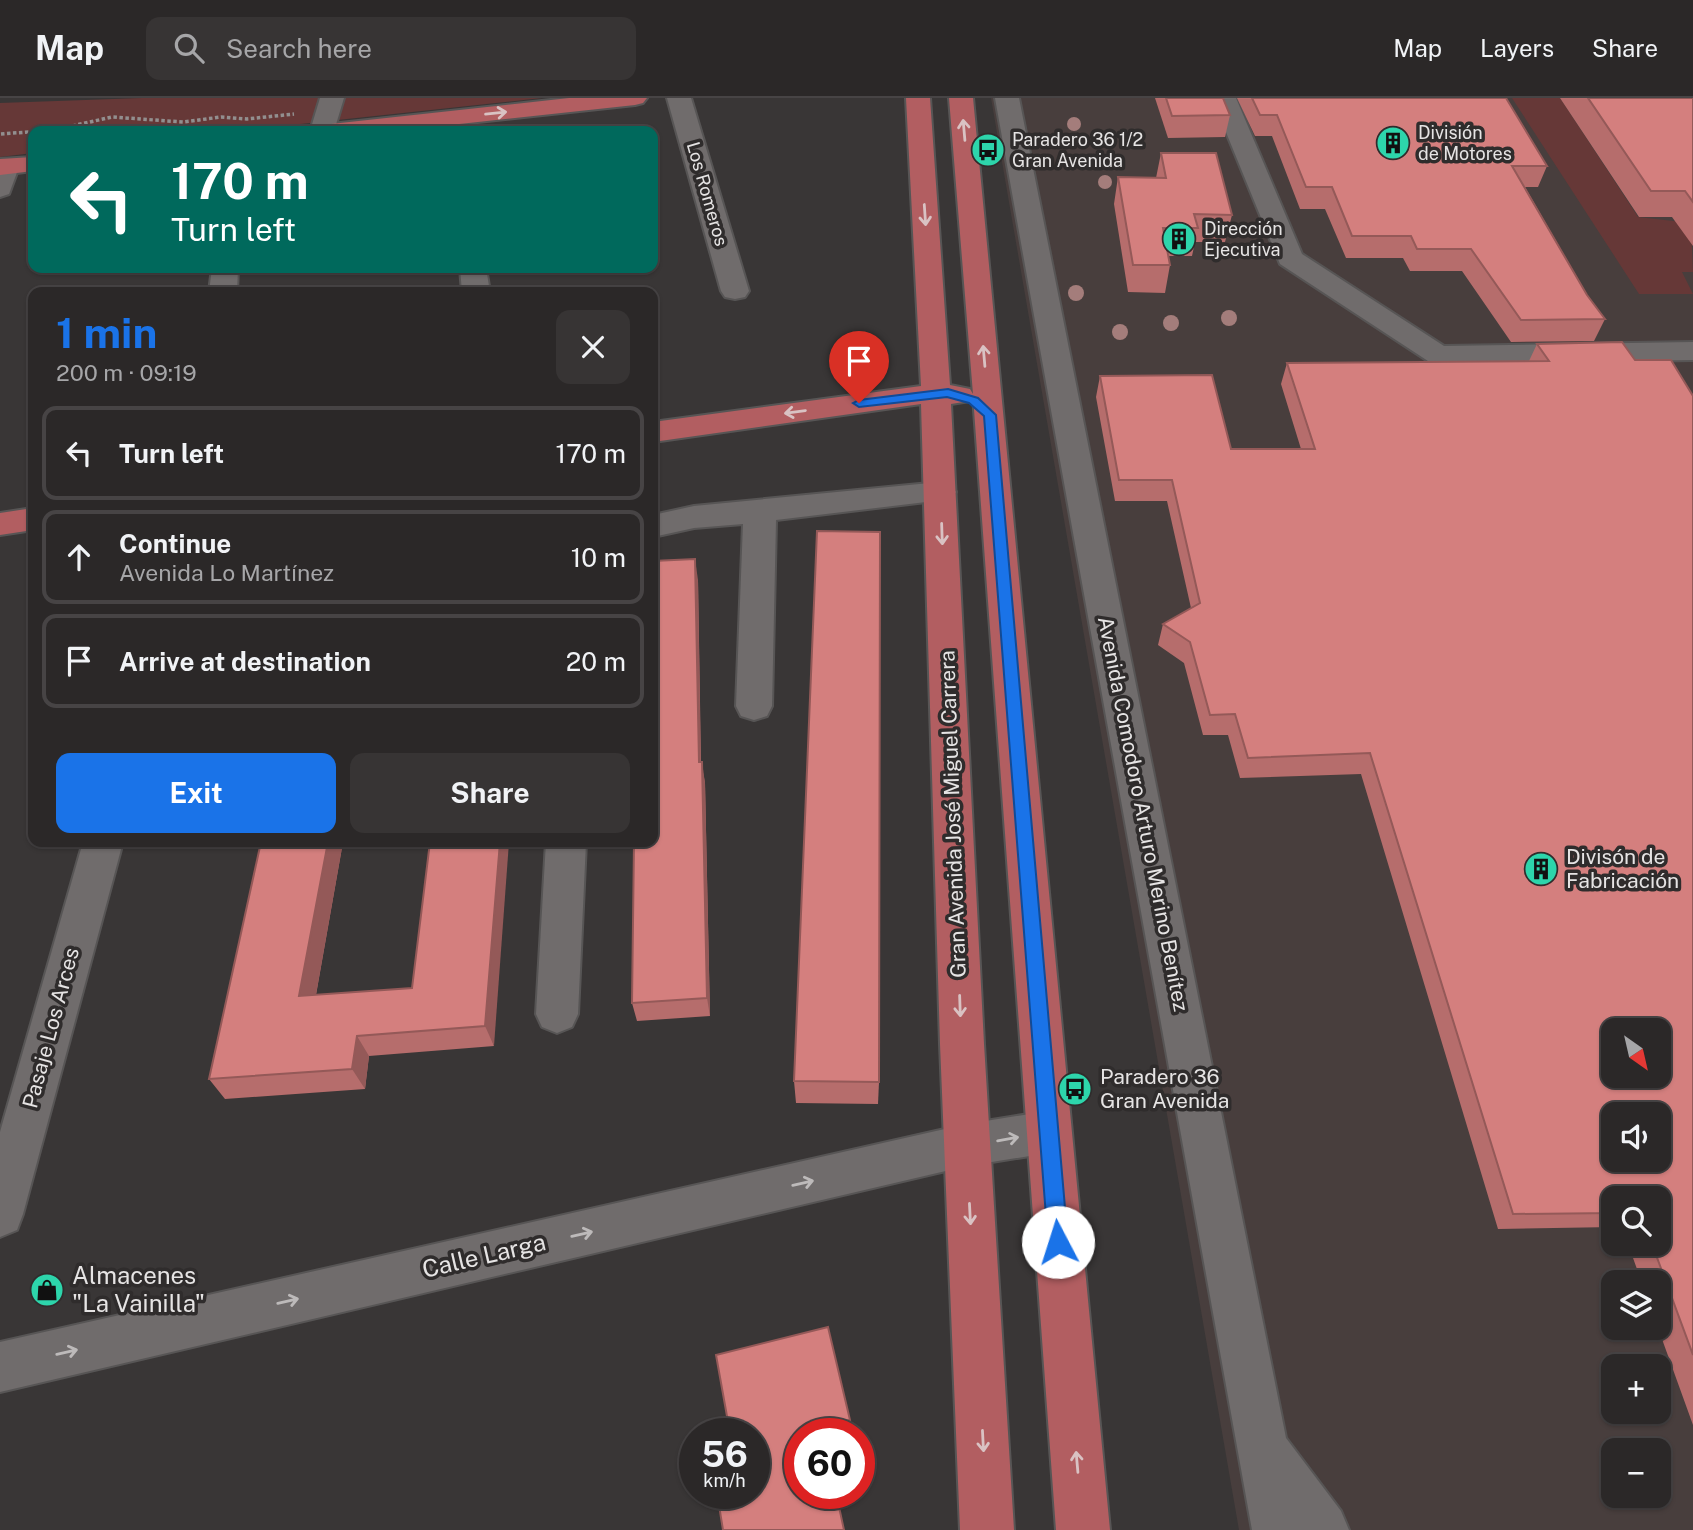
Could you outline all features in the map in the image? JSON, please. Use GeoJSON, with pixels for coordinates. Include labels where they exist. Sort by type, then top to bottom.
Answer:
{"type":"FeatureCollection","features":[{"type":"Feature","properties":{"kind":"main road"},"geometry":{"type":"LineString","coordinates":[[434,126],[635,98]]}},
{"type":"Feature","properties":{"kind":"main road","name":"Gran Avenida José Miguel Carrera"},"geometry":{"type":"LineString","coordinates":[[918,98],[936,393],[967,1146],[987,1530]]}},
{"type":"Feature","properties":{"kind":"main road"},"geometry":{"type":"LineString","coordinates":[[961,98],[1083,1530]]}},
{"type":"Feature","properties":{"kind":"main road"},"geometry":{"type":"LineString","coordinates":[[2,174],[28,166]]}},
{"type":"Feature","properties":{"kind":"main road"},"geometry":{"type":"LineString","coordinates":[[658,431],[936,393],[962,396],[983,407],[990,415]]}},
{"type":"Feature","properties":{"kind":"main road"},"geometry":{"type":"LineString","coordinates":[[0,524],[28,520]]}},
{"type":"Feature","properties":{"kind":"street","name":"Los Romeros"},"geometry":{"type":"LineString","coordinates":[[679,98],[735,291]]}},
{"type":"Feature","properties":{"kind":"street","name":"Avenida Comodoro Arturo Merino Benítez"},"geometry":{"type":"LineString","coordinates":[[1007,98],[1279,1530]]}},
{"type":"Feature","properties":{"kind":"street"},"geometry":{"type":"LineString","coordinates":[[1224,98],[1290,258],[1438,355],[1693,351]]}},
{"type":"Feature","properties":{"kind":"street"},"geometry":{"type":"LineString","coordinates":[[323,126],[330,102]]}},
{"type":"Feature","properties":{"kind":"street"},"geometry":{"type":"LineString","coordinates":[[658,524],[727,512],[760,512],[940,492]]}},
{"type":"Feature","properties":{"kind":"street"},"geometry":{"type":"LineString","coordinates":[[754,706],[760,512]]}},
{"type":"Feature","properties":{"kind":"street","name":"Pasaje Los Arces"},"geometry":{"type":"LineString","coordinates":[[0,1214],[102,847]]}},
{"type":"Feature","properties":{"kind":"street"},"geometry":{"type":"LineString","coordinates":[[557,1014],[566,847]]}},
{"type":"Feature","properties":{"kind":"street","name":"Calle Larga"},"geometry":{"type":"LineString","coordinates":[[0,1367],[967,1146],[1048,1132]]}},
{"type":"Feature","properties":{"kind":"street"},"geometry":{"type":"LineString","coordinates":[[1261,1445],[1322,1530]]}},
{"type":"Feature","properties":{"kind":"path"},"geometry":{"type":"LineString","coordinates":[[72,126],[112,117],[183,122],[221,117],[247,120],[330,102]]}},
{"type":"Feature","properties":{"kind":"path"},"geometry":{"type":"LineString","coordinates":[[0,134],[28,132]]}},
{"type":"Feature","properties":{"kind":"shaded area"},"geometry":{"type":"Polygon","coordinates":[[[142,98],[542,98],[282,126],[28,126],[28,154],[0,157],[0,103],[142,98]]]}},
{"type":"Feature","properties":{"kind":"shaded area"},"geometry":{"type":"Polygon","coordinates":[[[991,98],[1693,98],[1693,1530],[1239,1530],[991,98]]]}},
{"type":"Feature","properties":{"kind":"shaded area"},"geometry":{"type":"Polygon","coordinates":[[[1512,98],[1560,98],[1638,217],[1691,223],[1693,272],[1682,272],[1693,294],[1639,294],[1512,98]]]}},
{"type":"Feature","properties":{"kind":"building"},"geometry":{"type":"Polygon","coordinates":[[[1166,98],[1223,98],[1230,115],[1172,116],[1166,98]]]}},
{"type":"Feature","properties":{"kind":"building","name":"División de Motores"},"geometry":{"type":"Polygon","coordinates":[[[1252,98],[1506,98],[1547,166],[1512,166],[1587,295],[1605,319],[1521,320],[1471,249],[1417,249],[1411,236],[1352,236],[1332,187],[1306,187],[1277,115],[1260,115],[1252,98]]]}},
{"type":"Feature","properties":{"kind":"building"},"geometry":{"type":"Polygon","coordinates":[[[1588,98],[1693,98],[1693,202],[1685,191],[1651,191],[1588,98]]]}},
{"type":"Feature","properties":{"kind":"building"},"geometry":{"type":"Polygon","coordinates":[[[1161,153],[1216,153],[1232,215],[1194,214],[1198,228],[1163,228],[1170,265],[1133,265],[1118,177],[1166,178],[1161,153]]]}},
{"type":"Feature","properties":{"kind":"building","name":"Divisón de Fabricación"},"geometry":{"type":"Polygon","coordinates":[[[1622,342],[1635,360],[1671,360],[1693,396],[1693,1355],[1671,1295],[1671,1270],[1662,1270],[1656,1256],[1671,1256],[1671,1186],[1601,1186],[1601,1213],[1513,1214],[1370,753],[1248,758],[1235,714],[1210,715],[1190,642],[1163,624],[1200,603],[1172,480],[1119,480],[1100,376],[1212,375],[1231,449],[1315,449],[1287,363],[1549,361],[1537,344],[1622,342]]]}},
{"type":"Feature","properties":{"kind":"building"},"geometry":{"type":"Polygon","coordinates":[[[817,531],[880,532],[879,1082],[794,1081],[817,531]]]}},
{"type":"Feature","properties":{"kind":"building"},"geometry":{"type":"Polygon","coordinates":[[[695,559],[707,998],[632,1003],[634,847],[658,847],[658,561],[695,559]]]}},
{"type":"Feature","properties":{"kind":"building"},"geometry":{"type":"Polygon","coordinates":[[[260,847],[327,847],[299,996],[412,988],[429,847],[500,847],[485,1026],[357,1036],[352,1069],[209,1079],[260,847]]]}},
{"type":"Feature","properties":{"kind":"building"},"geometry":{"type":"Polygon","coordinates":[[[828,1327],[850,1418],[784,1418],[784,1509],[839,1509],[844,1530],[723,1530],[720,1509],[770,1509],[770,1418],[727,1418],[716,1355],[828,1327]]]}},
{"type":"Feature","properties":{"kind":"place","name":"División de Motores"},"geometry":{"type":"Point","coordinates":[1393,143]}},
{"type":"Feature","properties":{"kind":"place","name":"Paradero 36 1/2 Gran Avenida"},"geometry":{"type":"Point","coordinates":[988,150]}},
{"type":"Feature","properties":{"kind":"place","name":"Dirección Ejecutiva"},"geometry":{"type":"Point","coordinates":[1179,239]}},
{"type":"Feature","properties":{"kind":"place","name":"Divisón de Fabricación"},"geometry":{"type":"Point","coordinates":[1541,869]}},
{"type":"Feature","properties":{"kind":"place","name":"Paradero 36 Gran Avenida"},"geometry":{"type":"Point","coordinates":[1075,1089]}},
{"type":"Feature","properties":{"kind":"place","name":"Almacenes \"La Vainilla\""},"geometry":{"type":"Point","coordinates":[47,1290]}},
{"type":"Feature","properties":{"kind":"route"},"geometry":{"type":"LineString","coordinates":[[859,403],[948,393],[973,401],[990,415],[1058,1242]]}}]}
